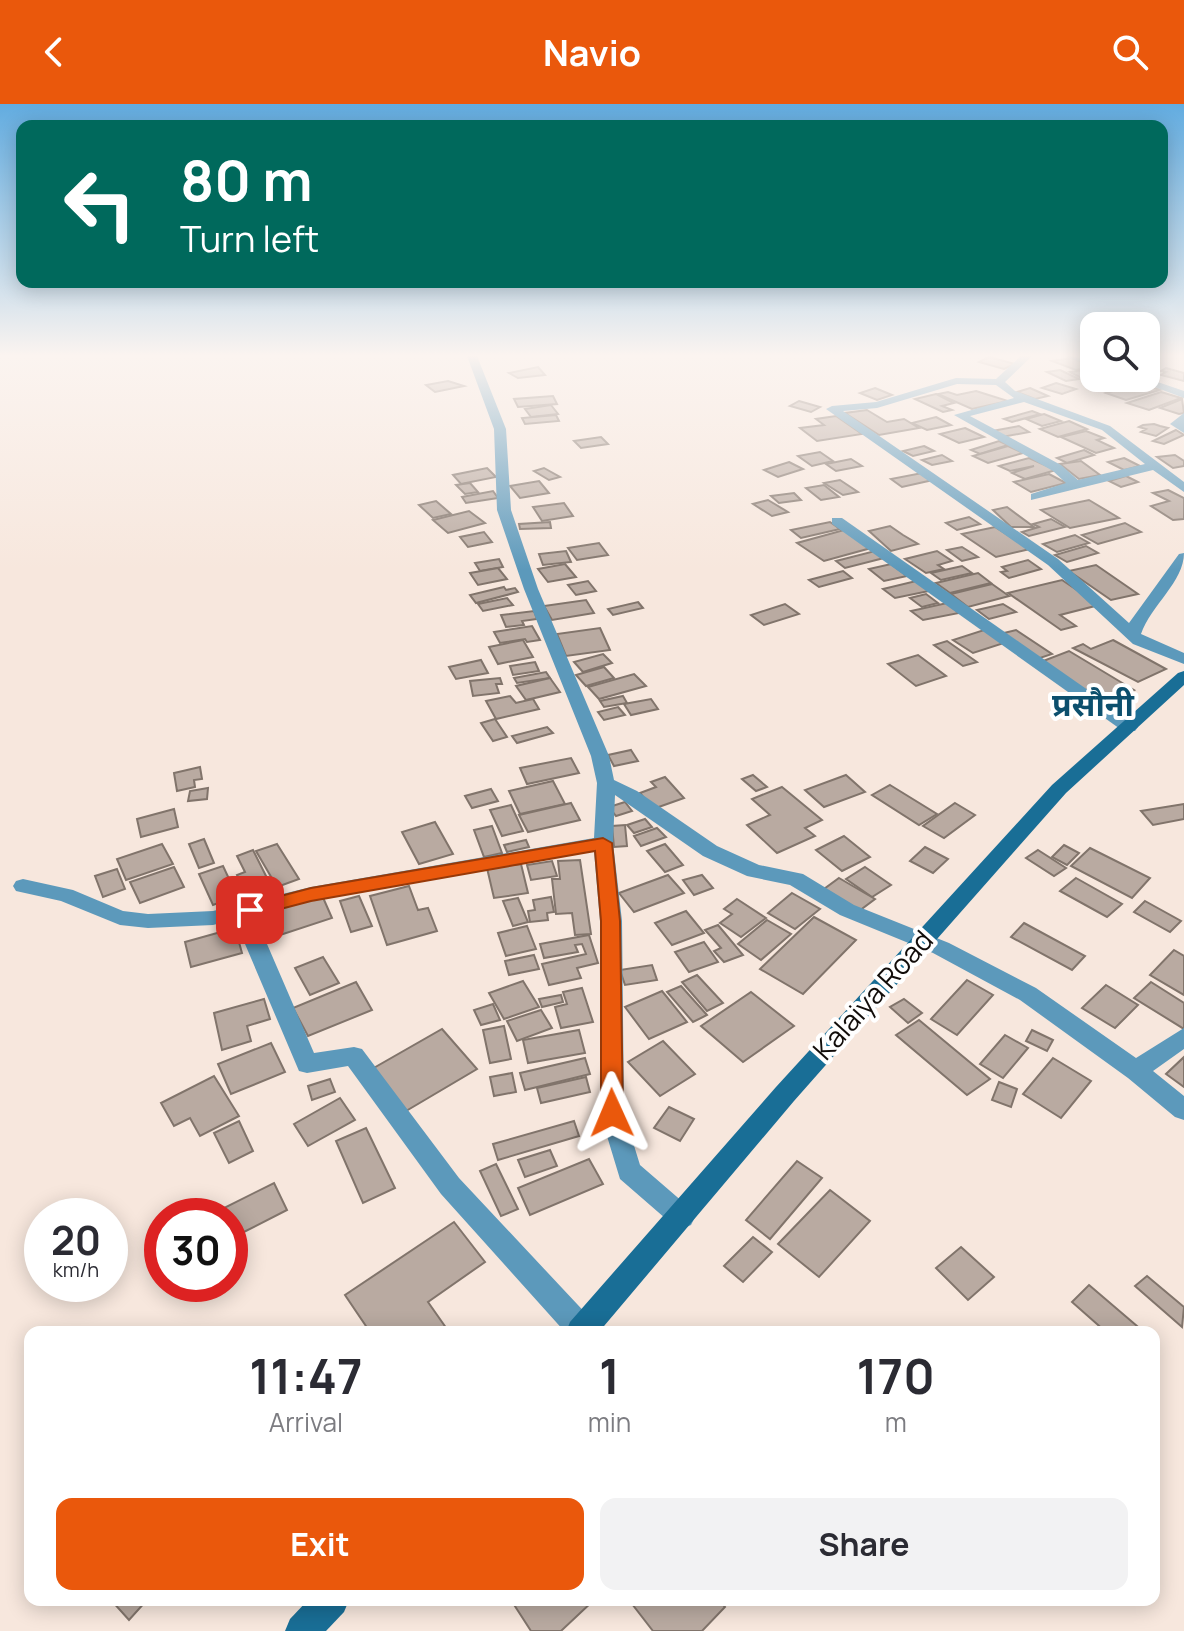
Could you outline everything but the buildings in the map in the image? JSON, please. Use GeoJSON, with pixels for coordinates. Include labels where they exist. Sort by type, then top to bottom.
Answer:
{"type":"FeatureCollection","features":[{"type":"Feature","properties":{"kind":"main road","name":"Kalaiya Road"},"geometry":{"type":"LineString","coordinates":[[585,1326],[785,1094],[1059,789],[1184,676]]}},
{"type":"Feature","properties":{"kind":"street"},"geometry":{"type":"LineString","coordinates":[[499,427],[504,510],[531,589],[600,756],[606,783],[603,843],[611,921],[612,1113],[629,1171],[682,1217]]}},
{"type":"Feature","properties":{"kind":"street"},"geometry":{"type":"LineString","coordinates":[[858,427],[1053,562],[1139,641],[1184,659]]}},
{"type":"Feature","properties":{"kind":"street"},"geometry":{"type":"LineString","coordinates":[[982,427],[1057,468],[1075,484]]}},
{"type":"Feature","properties":{"kind":"street"},"geometry":{"type":"LineString","coordinates":[[1104,427],[1184,488]]}},
{"type":"Feature","properties":{"kind":"street"},"geometry":{"type":"LineString","coordinates":[[1036,497],[1075,484],[1153,466]]}},
{"type":"Feature","properties":{"kind":"street"},"geometry":{"type":"LineString","coordinates":[[837,521],[1129,727]]}},
{"type":"Feature","properties":{"kind":"street"},"geometry":{"type":"LineString","coordinates":[[1133,634],[1139,617],[1184,557]]}},
{"type":"Feature","properties":{"kind":"street"},"geometry":{"type":"LineString","coordinates":[[606,783],[630,795],[710,851],[754,871],[796,879],[847,910],[959,957],[1028,994],[1136,1071],[1184,1110]]}},
{"type":"Feature","properties":{"kind":"street"},"geometry":{"type":"LineString","coordinates":[[23,886],[66,895],[120,918],[148,921],[213,918],[311,894],[603,843]]}},
{"type":"Feature","properties":{"kind":"street"},"geometry":{"type":"LineString","coordinates":[[250,910],[256,944],[307,1064],[354,1056],[450,1186],[576,1326]]}},
{"type":"Feature","properties":{"kind":"street"},"geometry":{"type":"LineString","coordinates":[[1136,1071],[1184,1037]]}},
{"type":"Feature","properties":{"kind":"district","name":"प्रसौनी"},"geometry":{"type":"Point","coordinates":[1093,705]}},
{"type":"Feature","properties":{"kind":"route"},"geometry":{"type":"LineString","coordinates":[[250,910],[311,894],[603,843],[611,921],[612,1113]]}}]}
